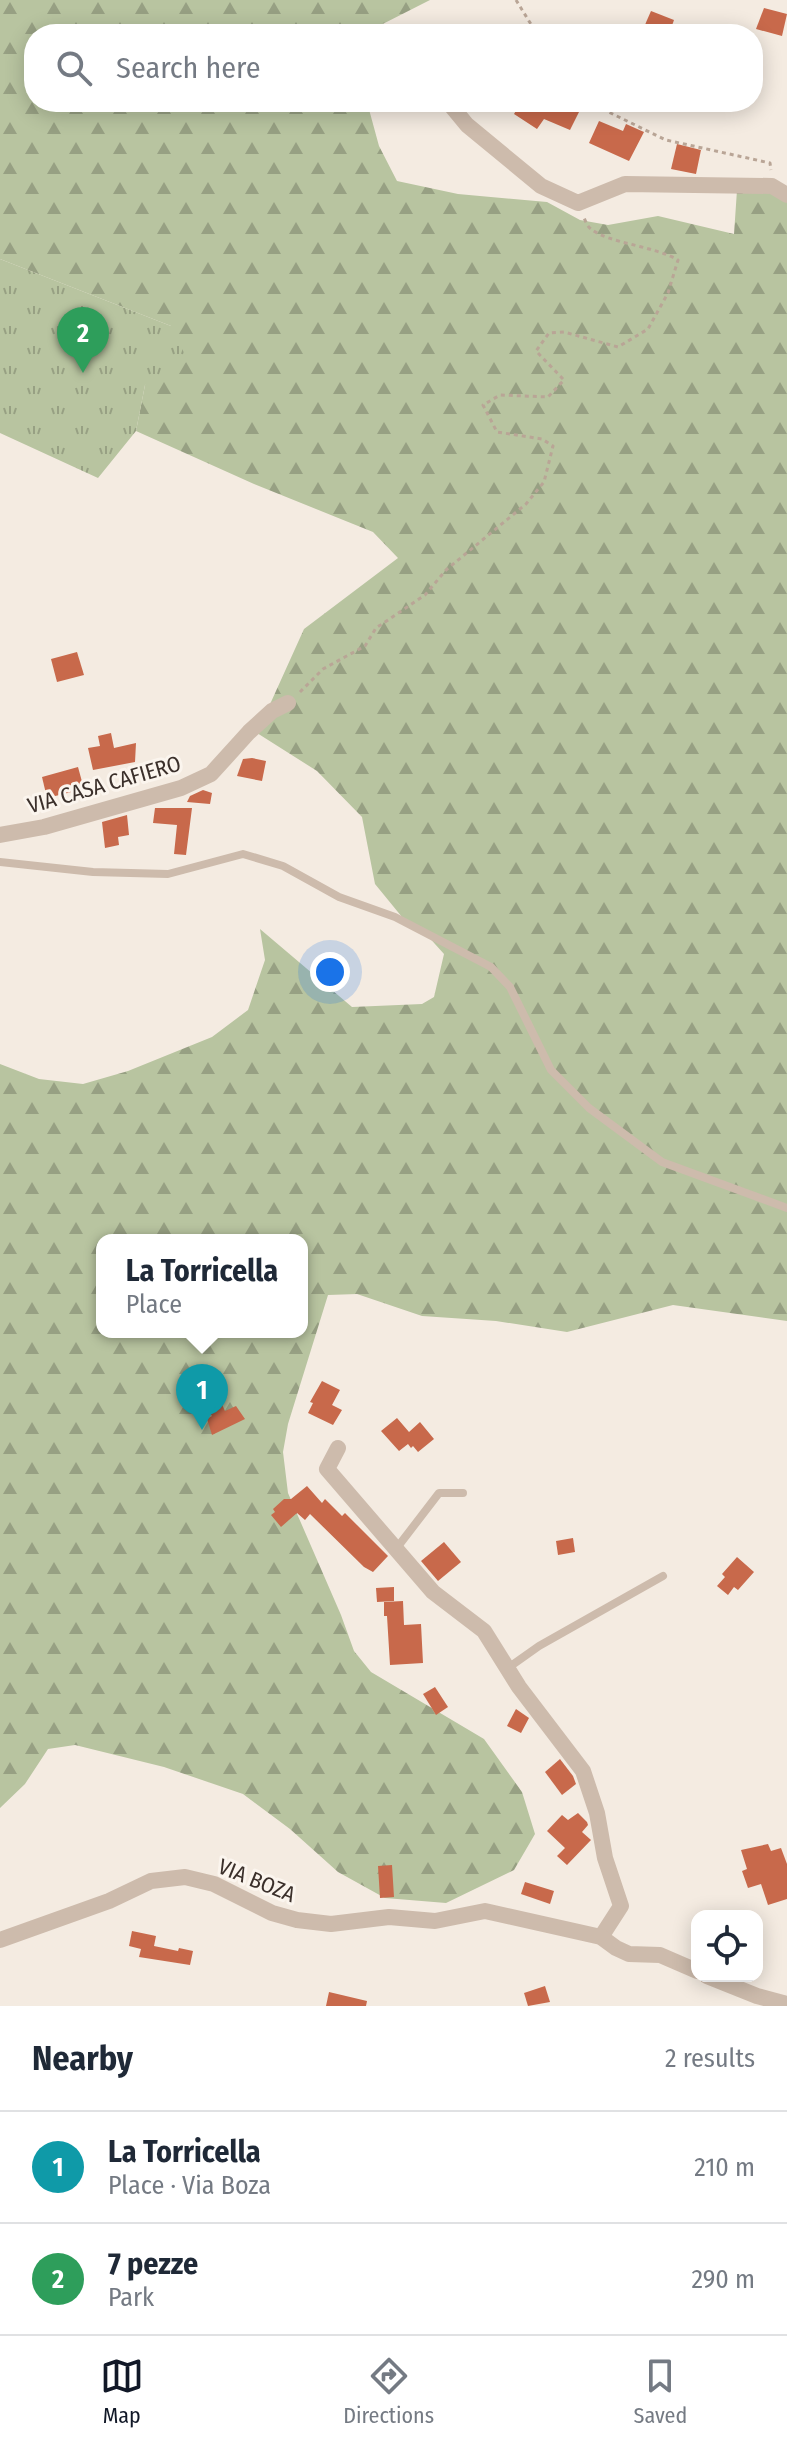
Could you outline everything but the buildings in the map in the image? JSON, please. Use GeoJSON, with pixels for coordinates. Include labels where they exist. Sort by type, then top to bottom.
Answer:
{"type":"FeatureCollection","features":[{"type":"Feature","properties":{"kind":"street"},"geometry":{"type":"LineString","coordinates":[[456,112],[467,125],[541,186],[578,203],[625,184],[780,190]]}},
{"type":"Feature","properties":{"kind":"street","name":"VIA CASA CAFIERO"},"geometry":{"type":"LineString","coordinates":[[0,835],[44,827],[181,788],[211,774],[249,732],[272,711],[288,703]]}},
{"type":"Feature","properties":{"kind":"street"},"geometry":{"type":"LineString","coordinates":[[338,1448],[327,1469],[433,1592],[484,1631],[583,1771],[621,1906],[601,1937]]}},
{"type":"Feature","properties":{"kind":"street","name":"VIA BOZA"},"geometry":{"type":"LineString","coordinates":[[0,1940],[109,1901],[151,1881],[185,1877],[214,1884],[272,1913],[297,1920],[331,1924],[389,1917],[435,1921],[485,1911],[601,1937],[629,1954],[660,1955],[691,1968]]}},
{"type":"Feature","properties":{"kind":"street"},"geometry":{"type":"LineString","coordinates":[[722,1982],[787,2004]]}},
{"type":"Feature","properties":{"kind":"lane"},"geometry":{"type":"LineString","coordinates":[[0,862],[93,872],[168,874],[243,854],[283,866],[339,897],[395,917],[491,967],[510,987],[551,1070],[589,1108],[662,1162],[787,1208]]}},
{"type":"Feature","properties":{"kind":"lane"},"geometry":{"type":"LineString","coordinates":[[396,1549],[439,1493],[463,1493]]}},
{"type":"Feature","properties":{"kind":"lane"},"geometry":{"type":"LineString","coordinates":[[508,1668],[539,1646],[663,1576]]}},
{"type":"Feature","properties":{"kind":"path"},"geometry":{"type":"LineString","coordinates":[[516,0],[531,24]]}},
{"type":"Feature","properties":{"kind":"path"},"geometry":{"type":"LineString","coordinates":[[609,112],[666,140],[770,163],[780,190]]}},
{"type":"Feature","properties":{"kind":"path"},"geometry":{"type":"LineString","coordinates":[[288,703],[323,669],[365,646],[376,628],[425,595],[446,570],[526,504],[544,482],[553,446],[542,439],[497,432],[483,405],[500,395],[548,397],[564,380],[536,351],[549,333],[564,332],[618,347],[648,329],[668,293],[678,260],[664,252],[589,228],[578,203]]}},
{"type":"Feature","properties":{"kind":"green space"},"geometry":{"type":"Polygon","coordinates":[[[0,0],[430,0],[383,24],[24,24],[24,112],[370,112],[379,146],[397,181],[458,194],[547,202],[580,220],[608,225],[658,216],[734,234],[737,190],[771,192],[787,202],[787,1321],[673,1305],[567,1332],[496,1321],[422,1316],[357,1294],[328,1295],[288,1424],[283,1452],[288,1493],[354,1651],[371,1672],[484,1739],[522,1792],[535,1834],[514,1870],[446,1903],[385,1898],[338,1872],[290,1829],[243,1794],[164,1767],[75,1745],[48,1749],[25,1784],[0,1808],[0,1064],[39,1079],[83,1084],[128,1071],[212,1037],[248,1010],[265,960],[260,929],[352,1007],[422,1004],[434,997],[444,954],[426,934],[402,917],[375,884],[362,817],[317,771],[257,733],[304,629],[398,558],[373,532],[254,484],[136,431],[145,385],[171,326],[0,259],[0,0]]]}},
{"type":"Feature","properties":{"kind":"green space"},"geometry":{"type":"Polygon","coordinates":[[[0,259],[171,326],[188,361],[145,385],[136,431],[98,478],[0,433],[0,259]]]}},
{"type":"Feature","properties":{"kind":"place","name":"7 pezze"},"geometry":{"type":"Point","coordinates":[83,373]}},
{"type":"Feature","properties":{"kind":"place","name":"La Torricella"},"geometry":{"type":"Point","coordinates":[202,1430]}}]}
